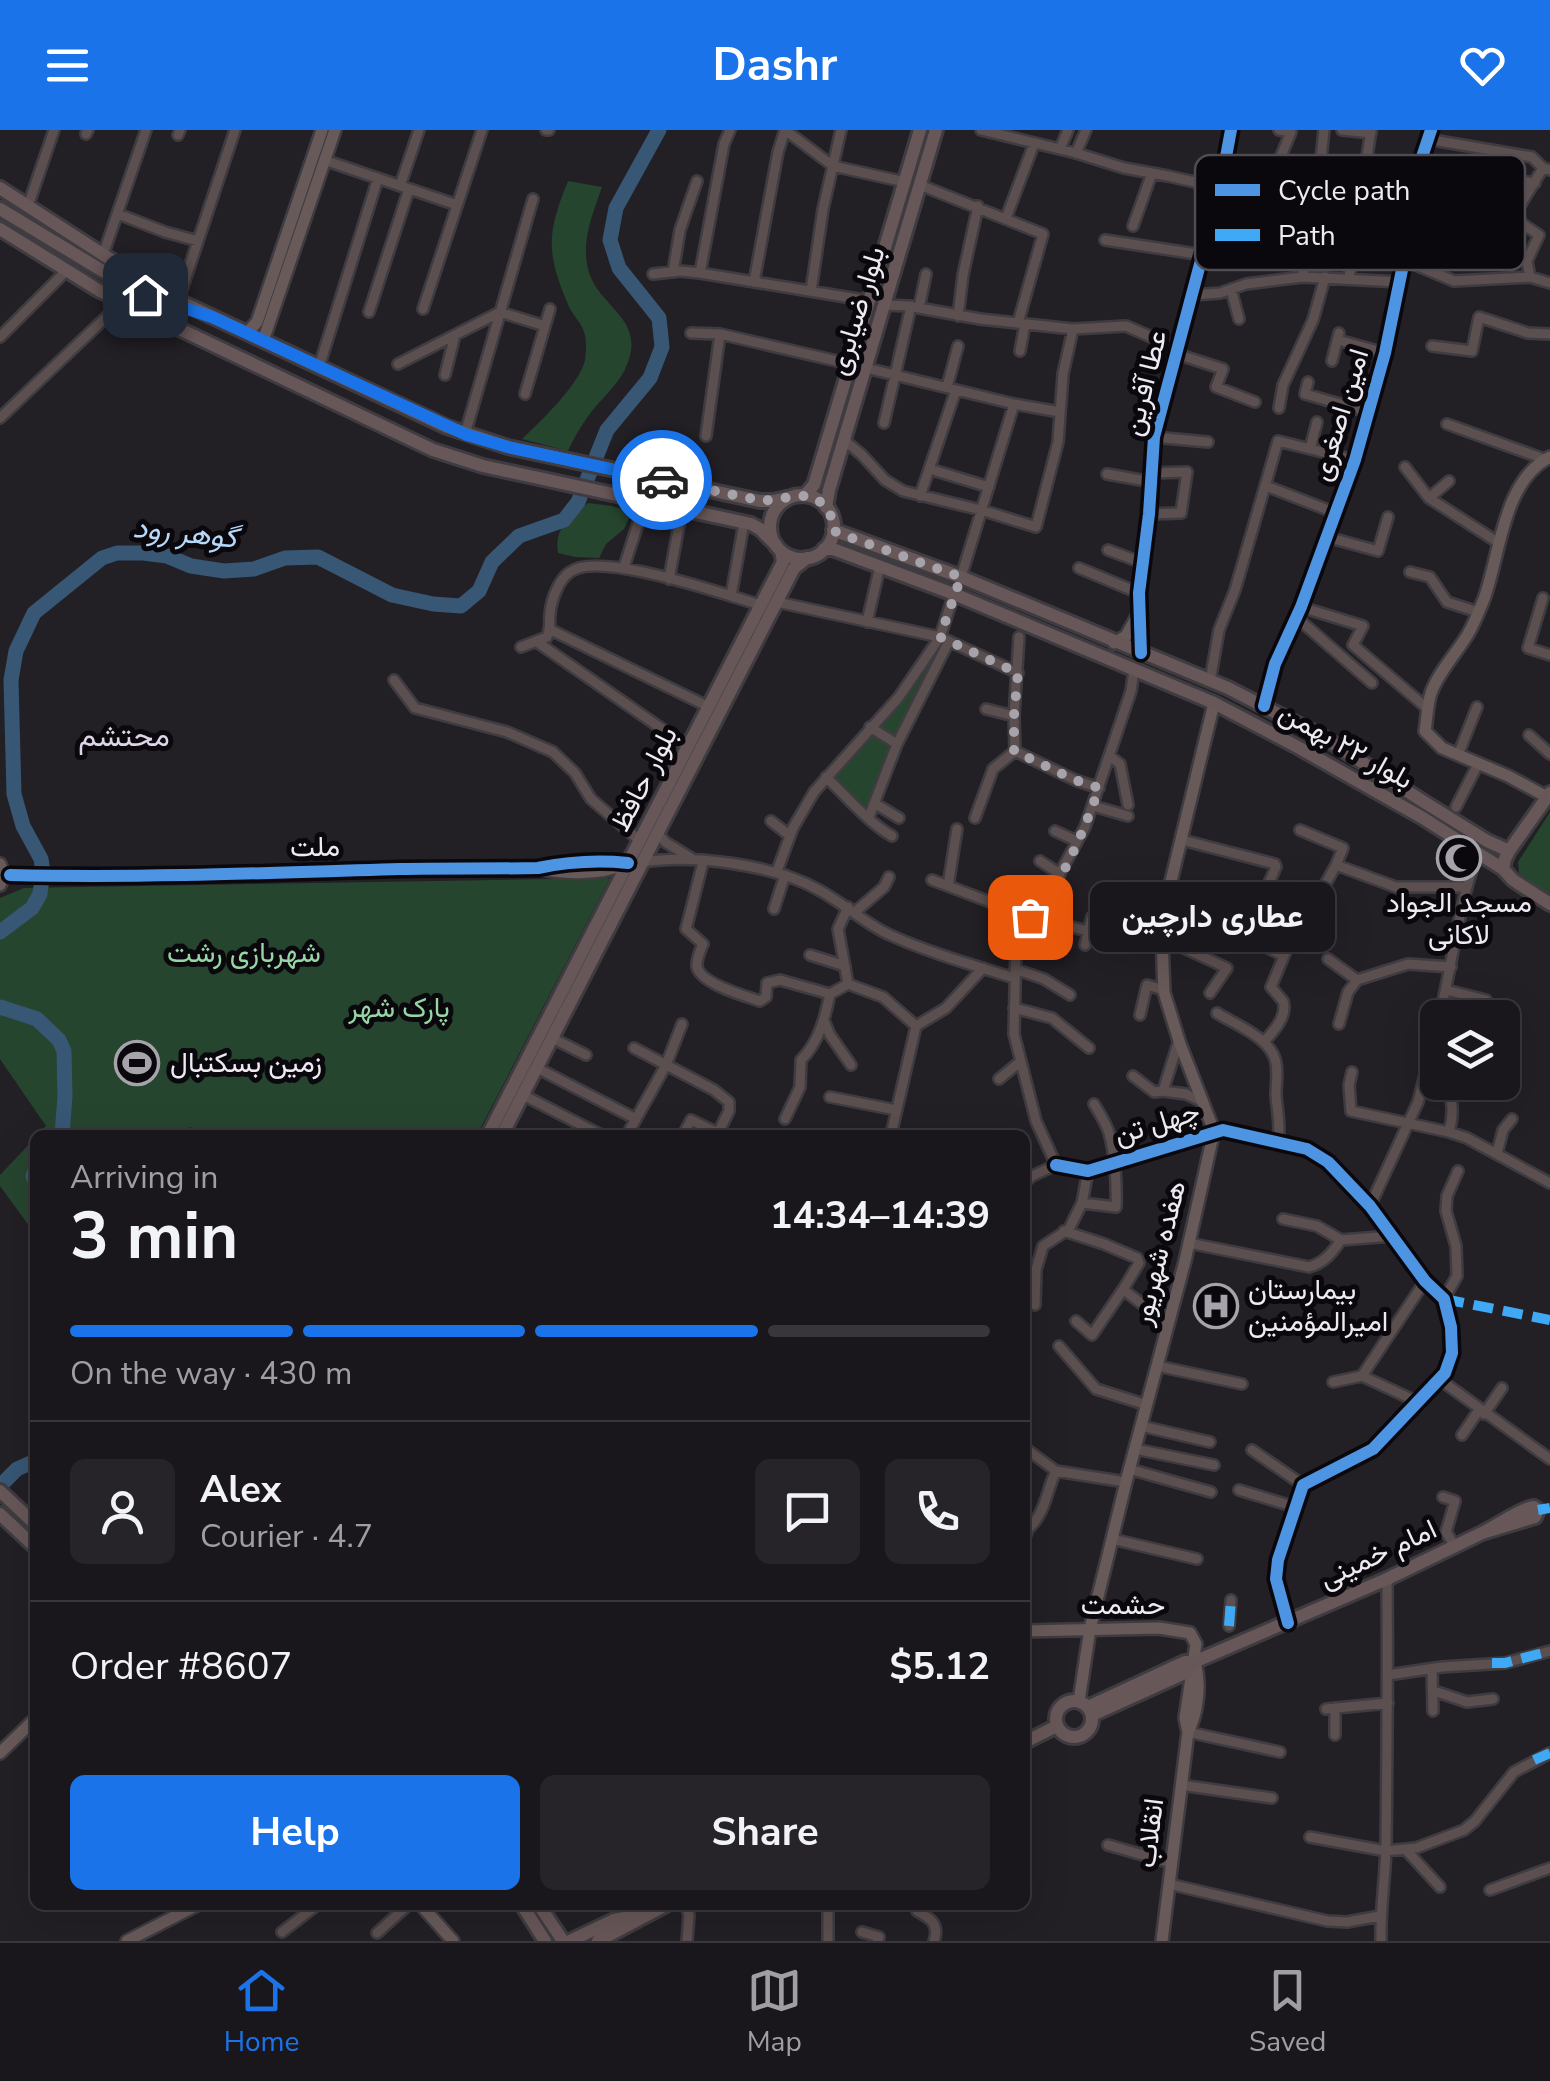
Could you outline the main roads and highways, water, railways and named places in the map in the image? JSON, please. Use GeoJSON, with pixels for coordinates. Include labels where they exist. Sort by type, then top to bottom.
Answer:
{"type":"FeatureCollection","features":[{"type":"Feature","properties":{"kind":"main road","name":"بلوار ضیابری"},"geometry":{"type":"LineString","coordinates":[[798,496],[814,485],[920,130]]}},
{"type":"Feature","properties":{"kind":"main road","name":"بلوار ضیابری"},"geometry":{"type":"LineString","coordinates":[[826,507],[936,130]]}},
{"type":"Feature","properties":{"kind":"main road"},"geometry":{"type":"LineString","coordinates":[[0,188],[171,302]]}},
{"type":"Feature","properties":{"kind":"main road"},"geometry":{"type":"LineString","coordinates":[[0,201],[26,205]]}},
{"type":"Feature","properties":{"kind":"main road"},"geometry":{"type":"LineString","coordinates":[[0,209],[131,288],[259,331],[284,351],[465,434],[495,444],[763,501],[798,496],[816,498],[832,516],[831,538],[824,550],[807,558],[793,557],[758,528],[744,523],[482,466],[434,450],[122,302],[1,231]]}},
{"type":"Feature","properties":{"kind":"main road"},"geometry":{"type":"LineString","coordinates":[[778,548],[771,532],[772,516],[780,504],[798,496]]}},
{"type":"Feature","properties":{"kind":"main road","name":"بلوار ۲۲ بهمن"},"geometry":{"type":"LineString","coordinates":[[833,530],[961,577],[1264,706],[1323,737],[1376,772],[1486,852],[1513,880],[1550,904]]}},
{"type":"Feature","properties":{"kind":"main road","name":"بلوار حافظ"},"geometry":{"type":"LineString","coordinates":[[635,862],[640,840],[783,562],[778,548]]}},
{"type":"Feature","properties":{"kind":"main road","name":"بلوار ۲۲ بهمن"},"geometry":{"type":"LineString","coordinates":[[824,550],[833,549],[954,594],[1214,703],[1486,852],[1509,851]]}},
{"type":"Feature","properties":{"kind":"main road","name":"بلوار حافظ"},"geometry":{"type":"LineString","coordinates":[[491,1130],[555,1019],[635,862],[658,833],[794,568],[807,558]]}},
{"type":"Feature","properties":{"kind":"main road"},"geometry":{"type":"LineString","coordinates":[[954,594],[961,577]]}},
{"type":"Feature","properties":{"kind":"main road"},"geometry":{"type":"LineString","coordinates":[[1134,670],[1141,653]]}},
{"type":"Feature","properties":{"kind":"main road"},"geometry":{"type":"LineString","coordinates":[[1367,786],[1376,772]]}},
{"type":"Feature","properties":{"kind":"main road"},"geometry":{"type":"LineString","coordinates":[[1503,868],[1509,851],[1549,795]]}},
{"type":"Feature","properties":{"kind":"main road","name":"بلوار حافظ"},"geometry":{"type":"LineString","coordinates":[[505,1130],[552,1038],[555,1019]]}},
{"type":"Feature","properties":{"kind":"main road"},"geometry":{"type":"LineString","coordinates":[[1,1495],[30,1520]]}},
{"type":"Feature","properties":{"kind":"main road","name":"امام خمینی"},"geometry":{"type":"LineString","coordinates":[[1086,1708],[1187,1672],[1194,1662],[1482,1534],[1539,1513]]}},
{"type":"Feature","properties":{"kind":"main road"},"geometry":{"type":"LineString","coordinates":[[0,1514],[30,1542]]}},
{"type":"Feature","properties":{"kind":"main road"},"geometry":{"type":"LineString","coordinates":[[1067,1702],[1086,1708],[1090,1726],[1082,1735],[1071,1736],[1058,1726],[1058,1709],[1067,1702]]}},
{"type":"Feature","properties":{"kind":"main road"},"geometry":{"type":"LineString","coordinates":[[1030,1740],[1058,1726]]}},
{"type":"Feature","properties":{"kind":"main road"},"geometry":{"type":"LineString","coordinates":[[525,1910],[545,1941]]}},
{"type":"Feature","properties":{"kind":"main road"},"geometry":{"type":"LineString","coordinates":[[543,1910],[566,1941],[614,1920],[655,1910]]}},
{"type":"Feature","properties":{"kind":"main road"},"geometry":{"type":"LineString","coordinates":[[598,1941],[620,1936],[646,1914]]}},
{"type":"Feature","properties":{"kind":"waterway","name":"گوهر رود"},"geometry":{"type":"LineString","coordinates":[[0,932],[32,908],[40,894],[43,871],[14,794],[11,680],[16,651],[34,613],[102,558],[117,553],[167,556],[191,566],[224,571],[254,569],[285,558],[318,557],[392,595],[461,606],[479,591],[492,562],[519,536],[564,520],[578,502],[607,430],[650,378],[662,347],[659,318],[619,268],[610,240],[616,208],[659,130]]}},
{"type":"Feature","properties":{"kind":"waterway","name":"گوهر رود"},"geometry":{"type":"LineString","coordinates":[[0,1007],[37,1019],[59,1040],[64,1051],[62,1130]]}},
{"type":"Feature","properties":{"kind":"waterway","name":"گوهر رود"},"geometry":{"type":"LineString","coordinates":[[0,1486],[17,1469],[30,1463]]}},
{"type":"Feature","properties":{"kind":"place","name":"مسجد الجواد لاکانی"},"geometry":{"type":"Point","coordinates":[1459,858]}},
{"type":"Feature","properties":{"kind":"place","name":"عطاری دارچین"},"geometry":{"type":"Point","coordinates":[1030,917]}},
{"type":"Feature","properties":{"kind":"place","name":"زمین بسکتبال"},"geometry":{"type":"Point","coordinates":[137,1063]}},
{"type":"Feature","properties":{"kind":"place","name":"بیمارستان امیرالمؤمنین"},"geometry":{"type":"Point","coordinates":[1216,1306]}},
{"type":"Feature","properties":{"kind":"district","name":"محتشم"},"geometry":{"type":"Point","coordinates":[124,736]}},
{"type":"Feature","properties":{"kind":"park label","name":"شهربازی رشت"},"geometry":{"type":"Point","coordinates":[244,953]}},
{"type":"Feature","properties":{"kind":"park label","name":"پارک شهر"},"geometry":{"type":"Point","coordinates":[399,1008]}}]}
